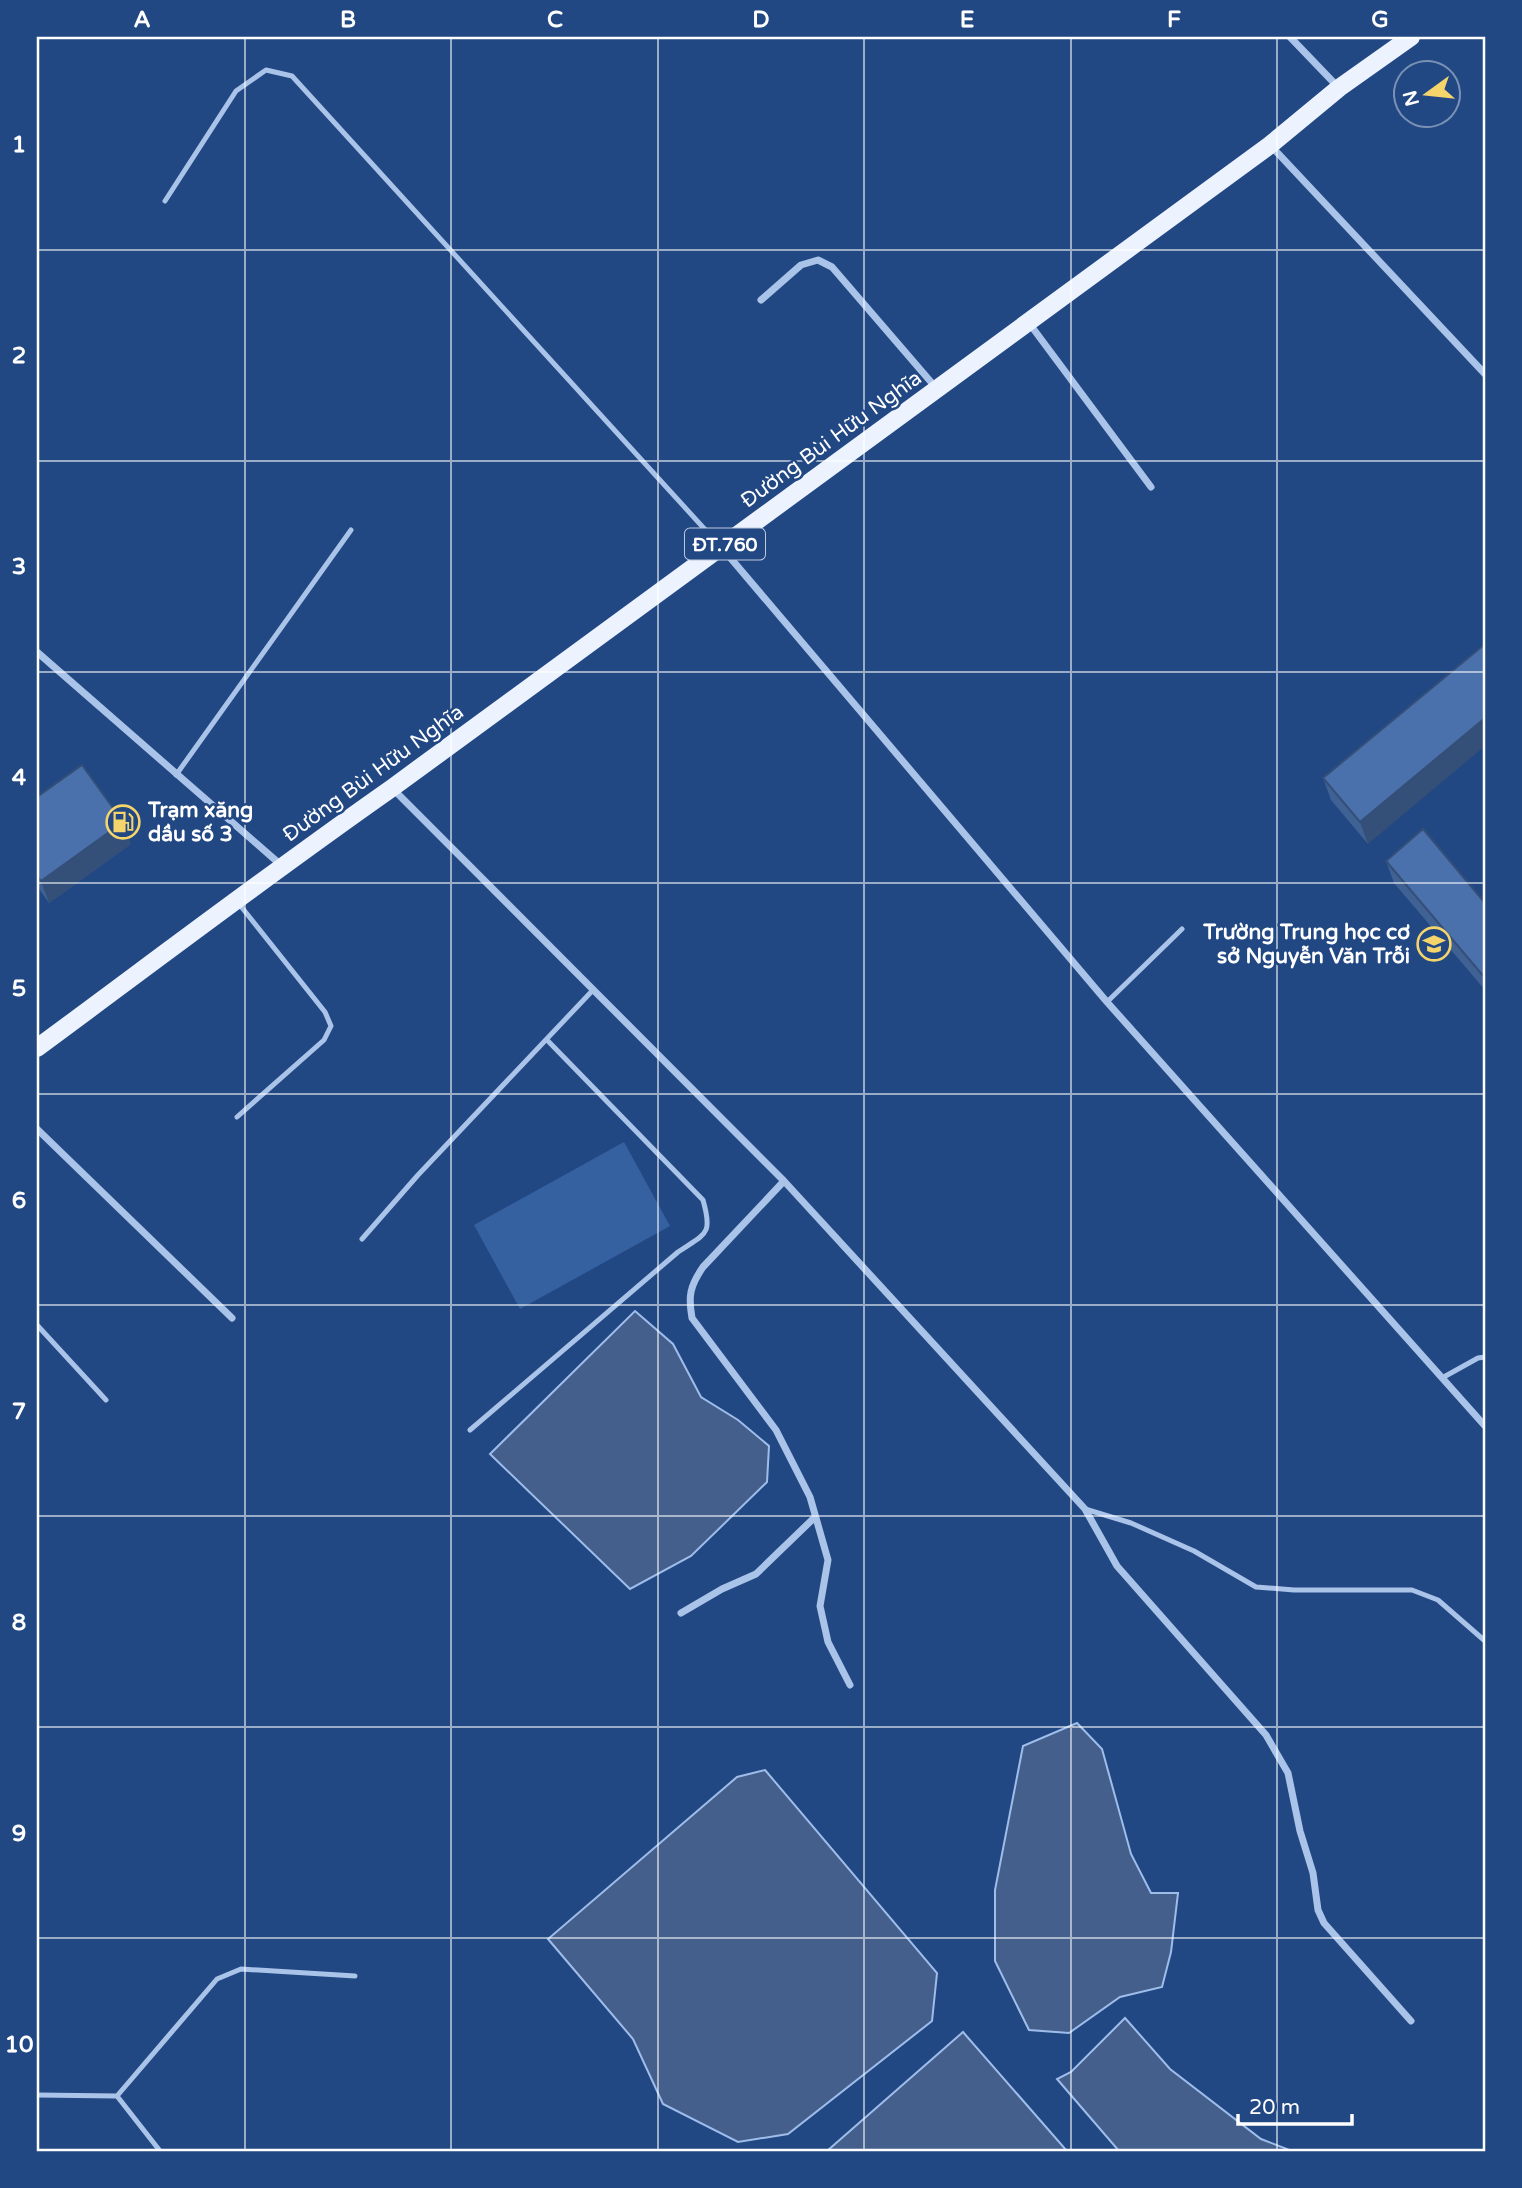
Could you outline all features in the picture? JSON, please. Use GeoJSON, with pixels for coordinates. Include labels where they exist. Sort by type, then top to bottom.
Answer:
{"type":"FeatureCollection","features":[{"type":"Feature","properties":{"kind":"main road","name":"Đường Bùi Hữu Nghĩa"},"geometry":{"type":"LineString","coordinates":[[37,1048],[237,902],[281,866],[393,788],[1270,145],[1339,88],[1411,37]]}},
{"type":"Feature","properties":{"kind":"street"},"geometry":{"type":"LineString","coordinates":[[1290,37],[1339,88]]}},
{"type":"Feature","properties":{"kind":"street"},"geometry":{"type":"LineString","coordinates":[[1270,145],[1485,374]]}},
{"type":"Feature","properties":{"kind":"street"},"geometry":{"type":"LineString","coordinates":[[761,300],[801,265],[818,260],[832,267],[937,389]]}},
{"type":"Feature","properties":{"kind":"street"},"geometry":{"type":"LineString","coordinates":[[1028,323],[1151,487]]}},
{"type":"Feature","properties":{"kind":"street"},"geometry":{"type":"LineString","coordinates":[[721,547],[1107,1002],[1485,1426]]}},
{"type":"Feature","properties":{"kind":"street"},"geometry":{"type":"LineString","coordinates":[[39,657],[281,866]]}},
{"type":"Feature","properties":{"kind":"street"},"geometry":{"type":"LineString","coordinates":[[393,788],[784,1181],[1085,1509],[1117,1566],[1266,1735],[1288,1773],[1300,1831],[1313,1873],[1318,1910],[1324,1923],[1411,2021]]}},
{"type":"Feature","properties":{"kind":"street"},"geometry":{"type":"LineString","coordinates":[[37,1129],[232,1318]]}},
{"type":"Feature","properties":{"kind":"street"},"geometry":{"type":"LineString","coordinates":[[784,1181],[703,1267],[693,1281],[689,1301],[692,1318],[776,1430],[810,1497],[828,1560],[820,1606],[828,1642],[850,1685]]}},
{"type":"Feature","properties":{"kind":"street"},"geometry":{"type":"LineString","coordinates":[[681,1612],[756,1574],[815,1517]]}},
{"type":"Feature","properties":{"kind":"lane"},"geometry":{"type":"LineString","coordinates":[[165,201],[236,91],[266,70],[292,76],[721,547]]}},
{"type":"Feature","properties":{"kind":"lane"},"geometry":{"type":"LineString","coordinates":[[176,775],[351,530]]}},
{"type":"Feature","properties":{"kind":"lane"},"geometry":{"type":"LineString","coordinates":[[237,902],[326,1012],[331,1026],[324,1040],[237,1116]]}},
{"type":"Feature","properties":{"kind":"lane"},"geometry":{"type":"LineString","coordinates":[[1107,1002],[1182,929]]}},
{"type":"Feature","properties":{"kind":"lane"},"geometry":{"type":"LineString","coordinates":[[362,1239],[418,1175],[593,990]]}},
{"type":"Feature","properties":{"kind":"lane"},"geometry":{"type":"LineString","coordinates":[[470,1430],[678,1252],[706,1233],[709,1221],[703,1200],[547,1040]]}},
{"type":"Feature","properties":{"kind":"lane"},"geometry":{"type":"LineString","coordinates":[[37,1325],[106,1400]]}},
{"type":"Feature","properties":{"kind":"lane"},"geometry":{"type":"LineString","coordinates":[[1442,1378],[1478,1358],[1485,1357]]}},
{"type":"Feature","properties":{"kind":"lane"},"geometry":{"type":"LineString","coordinates":[[1085,1509],[1131,1523],[1194,1551],[1256,1587],[1294,1590],[1412,1590],[1438,1600],[1485,1641]]}},
{"type":"Feature","properties":{"kind":"lane"},"geometry":{"type":"LineString","coordinates":[[117,2096],[217,1979],[241,1969],[355,1976]]}},
{"type":"Feature","properties":{"kind":"lane"},"geometry":{"type":"LineString","coordinates":[[37,2095],[117,2096]]}},
{"type":"Feature","properties":{"kind":"lane"},"geometry":{"type":"LineString","coordinates":[[117,2096],[160,2151]]}},
{"type":"Feature","properties":{"kind":"shaded area"},"geometry":{"type":"Polygon","coordinates":[[[624,1142],[670,1226],[520,1309],[474,1225],[624,1142]]]}},
{"type":"Feature","properties":{"kind":"shaded area"},"geometry":{"type":"Polygon","coordinates":[[[635,1311],[673,1344],[701,1397],[738,1420],[769,1446],[767,1482],[691,1556],[630,1589],[490,1454],[635,1311]]]}},
{"type":"Feature","properties":{"kind":"shaded area"},"geometry":{"type":"Polygon","coordinates":[[[1077,1723],[1102,1749],[1131,1854],[1151,1893],[1178,1893],[1171,1952],[1162,1987],[1120,1997],[1069,2033],[1029,2030],[995,1961],[995,1890],[1023,1746],[1077,1723]]]}},
{"type":"Feature","properties":{"kind":"shaded area"},"geometry":{"type":"Polygon","coordinates":[[[765,1770],[937,1973],[932,2021],[788,2134],[738,2142],[663,2104],[633,2039],[548,1939],[737,1777],[765,1770]]]}},
{"type":"Feature","properties":{"kind":"shaded area"},"geometry":{"type":"Polygon","coordinates":[[[1125,2018],[1170,2069],[1261,2139],[1292,2151],[1119,2151],[1057,2079],[1071,2072],[1125,2018]]]}},
{"type":"Feature","properties":{"kind":"shaded area"},"geometry":{"type":"Polygon","coordinates":[[[963,2032],[1067,2151],[827,2151],[963,2032]]]}},
{"type":"Feature","properties":{"kind":"building"},"geometry":{"type":"Polygon","coordinates":[[[1485,644],[1485,718],[1360,822],[1323,778],[1485,644]]]}},
{"type":"Feature","properties":{"kind":"building"},"geometry":{"type":"Polygon","coordinates":[[[82,765],[123,822],[41,881],[37,876],[37,797],[82,765]]]}},
{"type":"Feature","properties":{"kind":"building"},"geometry":{"type":"Polygon","coordinates":[[[1423,829],[1485,903],[1485,978],[1386,861],[1423,829]]]}},
{"type":"Feature","properties":{"kind":"place","name":"Trạm xăng dầu số 3"},"geometry":{"type":"Point","coordinates":[123,822]}},
{"type":"Feature","properties":{"kind":"place","name":"Trường Trung học cơ sở Nguyễn Văn Trỗi"},"geometry":{"type":"Point","coordinates":[1434,944]}}]}
